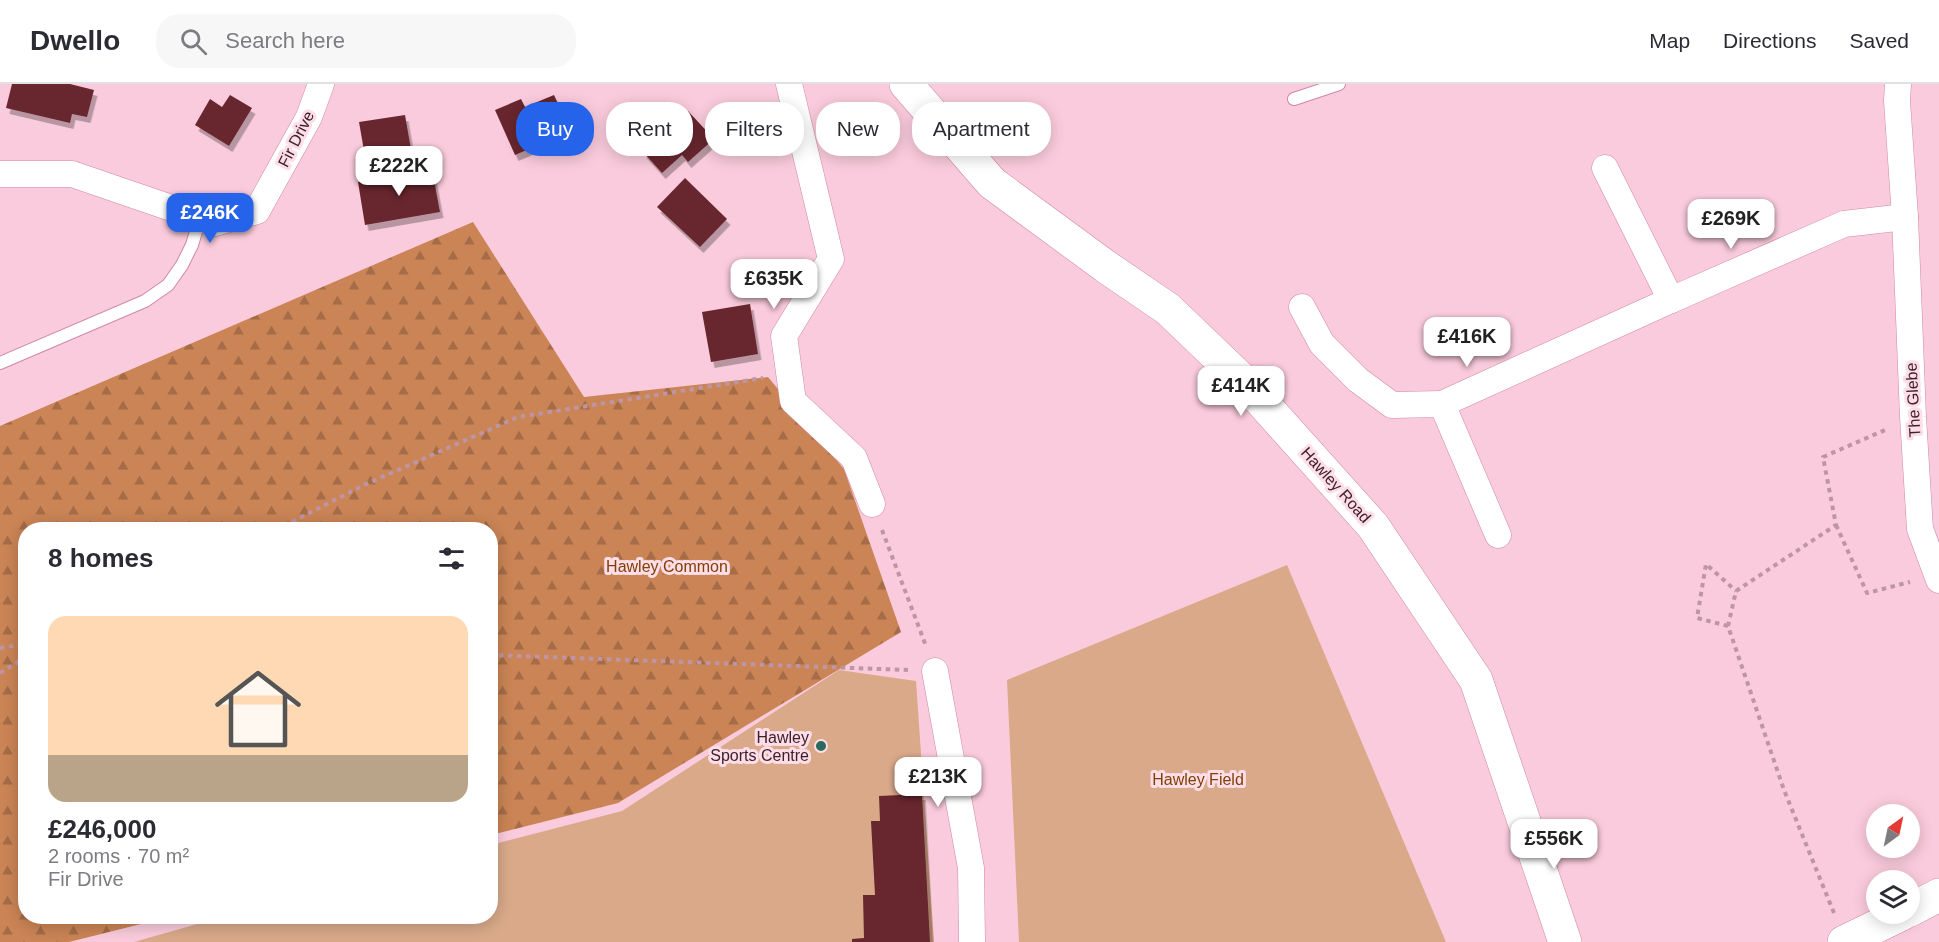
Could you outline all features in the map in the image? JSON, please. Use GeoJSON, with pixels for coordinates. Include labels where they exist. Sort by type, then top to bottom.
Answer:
{"type":"FeatureCollection","features":[{"type":"Feature","properties":{"kind":"main road","name":"Hawley Road"},"geometry":{"type":"LineString","coordinates":[[906,84],[992,183],[1168,309],[1243,381],[1373,526],[1476,680],[1565,942]]}},
{"type":"Feature","properties":{"kind":"main road","name":"Hawley Road"},"geometry":{"type":"LineString","coordinates":[[1519,806],[1521,839],[1536,910],[1546,942]]}},
{"type":"Feature","properties":{"kind":"main road"},"geometry":{"type":"LineString","coordinates":[[1920,905],[1939,895]]}},
{"type":"Feature","properties":{"kind":"main road"},"geometry":{"type":"LineString","coordinates":[[1845,942],[1882,924]]}},
{"type":"Feature","properties":{"kind":"street","name":"Fir Drive"},"geometry":{"type":"LineString","coordinates":[[0,174],[72,174],[215,223],[257,212],[309,117],[321,84]]}},
{"type":"Feature","properties":{"kind":"street"},"geometry":{"type":"LineString","coordinates":[[789,84],[831,259],[784,336],[793,401],[854,458],[872,504]]}},
{"type":"Feature","properties":{"kind":"street","name":"The Glebe"},"geometry":{"type":"LineString","coordinates":[[1898,84],[1897,101],[1920,529],[1938,578]]}},
{"type":"Feature","properties":{"kind":"street"},"geometry":{"type":"LineString","coordinates":[[1605,168],[1671,300]]}},
{"type":"Feature","properties":{"kind":"street"},"geometry":{"type":"LineString","coordinates":[[1302,307],[1322,344],[1358,380],[1392,405],[1442,404],[1844,224],[1905,217]]}},
{"type":"Feature","properties":{"kind":"street"},"geometry":{"type":"LineString","coordinates":[[1442,404],[1498,535]]}},
{"type":"Feature","properties":{"kind":"street"},"geometry":{"type":"LineString","coordinates":[[935,670],[971,868],[972,942]]}},
{"type":"Feature","properties":{"kind":"lane"},"geometry":{"type":"LineString","coordinates":[[1294,99],[1339,84]]}},
{"type":"Feature","properties":{"kind":"lane"},"geometry":{"type":"LineString","coordinates":[[0,363],[145,301],[168,285],[187,255],[200,218]]}},
{"type":"Feature","properties":{"kind":"lane"},"geometry":{"type":"LineString","coordinates":[[901,774],[953,771]]}},
{"type":"Feature","properties":{"kind":"path"},"geometry":{"type":"LineString","coordinates":[[292,522],[364,485],[518,417],[768,377],[788,367]]}},
{"type":"Feature","properties":{"kind":"path"},"geometry":{"type":"LineString","coordinates":[[1913,417],[1823,457],[1836,525],[1867,593],[1938,578]]}},
{"type":"Feature","properties":{"kind":"path"},"geometry":{"type":"LineString","coordinates":[[498,655],[935,670],[872,504]]}},
{"type":"Feature","properties":{"kind":"path"},"geometry":{"type":"LineString","coordinates":[[1836,525],[1736,591],[1728,626],[1784,790],[1845,942]]}},
{"type":"Feature","properties":{"kind":"path"},"geometry":{"type":"LineString","coordinates":[[1728,626],[1696,618],[1706,564],[1736,591]]}},
{"type":"Feature","properties":{"kind":"path"},"geometry":{"type":"LineString","coordinates":[[0,648],[18,645]]}},
{"type":"Feature","properties":{"kind":"path"},"geometry":{"type":"LineString","coordinates":[[0,673],[18,662]]}},
{"type":"Feature","properties":{"kind":"green space","name":"Hawley Common"},"geometry":{"type":"Polygon","coordinates":[[[473,222],[584,397],[768,377],[844,469],[901,632],[618,803],[498,833],[498,522],[18,522],[18,924],[141,924],[69,942],[0,942],[0,426],[473,222]]]}},
{"type":"Feature","properties":{"kind":"green space","name":"Hawley Field"},"geometry":{"type":"Polygon","coordinates":[[[1287,565],[1446,942],[1019,942],[1007,680],[1287,565]]]}},
{"type":"Feature","properties":{"kind":"green space","name":"Hawley Sports Centre"},"geometry":{"type":"Polygon","coordinates":[[[839,670],[916,681],[934,942],[134,942],[197,924],[498,924],[498,843],[622,811],[839,670]]]}},
{"type":"Feature","properties":{"kind":"building"},"geometry":{"type":"Polygon","coordinates":[[[12,84],[70,84],[94,90],[87,117],[72,114],[70,123],[6,108],[12,84]]]}},
{"type":"Feature","properties":{"kind":"building"},"geometry":{"type":"Polygon","coordinates":[[[230,95],[252,108],[229,146],[195,125],[210,99],[222,107],[230,95]]]}},
{"type":"Feature","properties":{"kind":"building"},"geometry":{"type":"Polygon","coordinates":[[[554,95],[557,102],[537,102],[554,95]]]}},
{"type":"Feature","properties":{"kind":"building"},"geometry":{"type":"Polygon","coordinates":[[[521,99],[522,102],[516,102],[515,155],[495,110],[521,99]]]}},
{"type":"Feature","properties":{"kind":"building"},"geometry":{"type":"Polygon","coordinates":[[[405,115],[413,161],[367,168],[359,122],[405,115]]]}},
{"type":"Feature","properties":{"kind":"building"},"geometry":{"type":"Polygon","coordinates":[[[693,116],[705,129],[705,147],[688,162],[683,156],[693,156],[693,116]]]}},
{"type":"Feature","properties":{"kind":"building"},"geometry":{"type":"Polygon","coordinates":[[[647,156],[681,156],[662,173],[647,156]]]}},
{"type":"Feature","properties":{"kind":"building"},"geometry":{"type":"Polygon","coordinates":[[[432,169],[440,212],[365,225],[358,182],[432,169]]]}},
{"type":"Feature","properties":{"kind":"building"},"geometry":{"type":"Polygon","coordinates":[[[685,178],[727,219],[700,247],[657,207],[685,178]]]}},
{"type":"Feature","properties":{"kind":"building"},"geometry":{"type":"Polygon","coordinates":[[[750,304],[758,354],[711,362],[702,312],[750,304]]]}},
{"type":"Feature","properties":{"kind":"building"},"geometry":{"type":"Polygon","coordinates":[[[922,794],[930,942],[852,942],[852,939],[864,938],[863,895],[875,895],[871,821],[880,821],[879,796],[922,794]]]}},
{"type":"Feature","properties":{"kind":"place","name":"Hawley Sports Centre"},"geometry":{"type":"Point","coordinates":[821,746]}}]}
